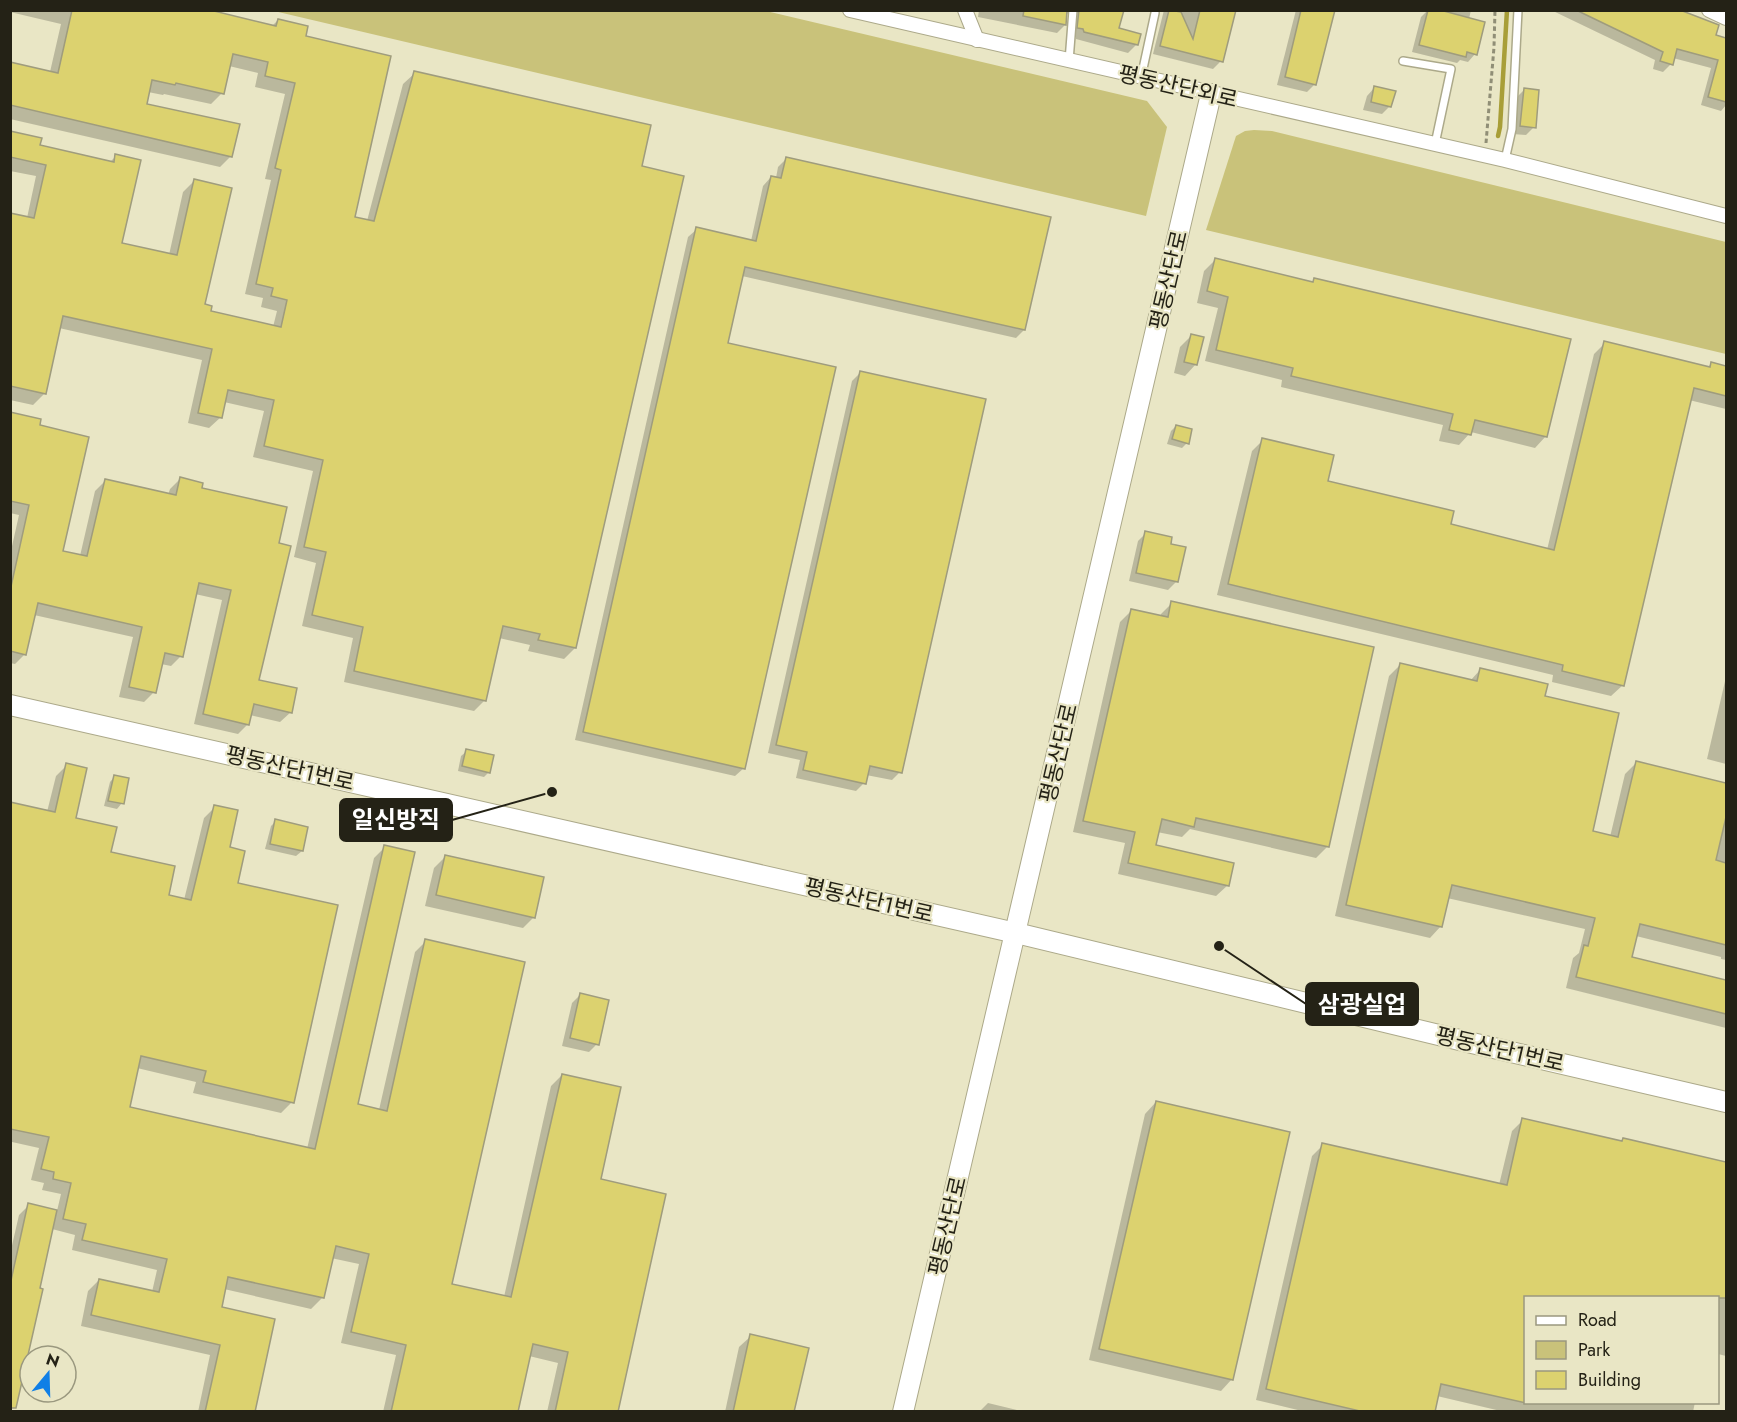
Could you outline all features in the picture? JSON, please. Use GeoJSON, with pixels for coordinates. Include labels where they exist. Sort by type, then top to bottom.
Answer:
{"type":"FeatureCollection","features":[{"type":"Feature","properties":{"kind":"street","name":"평동산단외로"},"geometry":{"type":"LineString","coordinates":[[850,10],[1485,155],[1726,216]]}},
{"type":"Feature","properties":{"kind":"street"},"geometry":{"type":"LineString","coordinates":[[965,10],[977,40]]}},
{"type":"Feature","properties":{"kind":"street"},"geometry":{"type":"LineString","coordinates":[[1709,10],[1726,18]]}},
{"type":"Feature","properties":{"kind":"street","name":"평동산단로"},"geometry":{"type":"LineString","coordinates":[[903,1412],[1211,94]]}},
{"type":"Feature","properties":{"kind":"street","name":"평동산단1번로"},"geometry":{"type":"LineString","coordinates":[[10,705],[1016,933],[1726,1102]]}},
{"type":"Feature","properties":{"kind":"lane"},"geometry":{"type":"LineString","coordinates":[[1069,61],[1073,10]]}},
{"type":"Feature","properties":{"kind":"lane"},"geometry":{"type":"LineString","coordinates":[[1505,160],[1512,129],[1518,10]]}},
{"type":"Feature","properties":{"kind":"lane"},"geometry":{"type":"LineString","coordinates":[[1141,78],[1155,13]]}},
{"type":"Feature","properties":{"kind":"lane"},"geometry":{"type":"LineString","coordinates":[[1403,61],[1450,69],[1435,144]]}},
{"type":"Feature","properties":{"kind":"path"},"geometry":{"type":"LineString","coordinates":[[1485,155],[1495,10]]}},
{"type":"Feature","properties":{"kind":"green space"},"geometry":{"type":"Polygon","coordinates":[[[274,11],[766,11],[1147,101],[1167,127],[1146,216],[274,11]]]}},
{"type":"Feature","properties":{"kind":"green space"},"geometry":{"type":"Polygon","coordinates":[[[1245,131],[1272,131],[1726,242],[1726,354],[1206,230],[1236,136],[1245,131]]]}},
{"type":"Feature","properties":{"kind":"building"},"geometry":{"type":"Polygon","coordinates":[[[72,10],[210,10],[276,26],[278,19],[308,26],[306,36],[391,56],[355,217],[374,221],[414,71],[651,125],[642,166],[684,176],[576,648],[538,640],[540,634],[503,626],[486,701],[354,671],[363,627],[312,615],[326,552],[304,547],[323,460],[264,446],[274,400],[228,390],[222,418],[198,413],[212,349],[63,316],[46,394],[10,386],[10,213],[34,218],[46,165],[10,157],[10,131],[42,138],[40,145],[114,162],[115,154],[141,160],[122,243],[177,255],[194,179],[232,188],[205,304],[212,306],[211,311],[281,327],[287,300],[271,296],[273,288],[256,284],[281,170],[275,168],[295,83],[265,76],[268,62],[233,54],[224,94],[152,80],[147,104],[240,124],[232,157],[10,105],[10,62],[58,73],[72,10]]]}},
{"type":"Feature","properties":{"kind":"building"},"geometry":{"type":"Polygon","coordinates":[[[1024,10],[1067,10],[1066,25],[1023,16],[1024,10]]]}},
{"type":"Feature","properties":{"kind":"building"},"geometry":{"type":"Polygon","coordinates":[[[1079,10],[1124,10],[1119,28],[1141,34],[1138,45],[1084,32],[1083,29],[1077,28],[1079,10]]]}},
{"type":"Feature","properties":{"kind":"building"},"geometry":{"type":"Polygon","coordinates":[[[1169,10],[1181,12],[1193,39],[1200,10],[1236,10],[1223,62],[1160,46],[1169,10]]]}},
{"type":"Feature","properties":{"kind":"building"},"geometry":{"type":"Polygon","coordinates":[[[1301,10],[1335,10],[1316,85],[1285,77],[1301,10]]]}},
{"type":"Feature","properties":{"kind":"building"},"geometry":{"type":"Polygon","coordinates":[[[1428,10],[1440,10],[1485,22],[1477,55],[1467,52],[1466,57],[1419,45],[1428,10]]]}},
{"type":"Feature","properties":{"kind":"building"},"geometry":{"type":"Polygon","coordinates":[[[1576,10],[1680,10],[1719,25],[1716,35],[1726,38],[1726,102],[1708,97],[1718,60],[1677,49],[1673,65],[1660,61],[1663,52],[1576,10]]]}},
{"type":"Feature","properties":{"kind":"building"},"geometry":{"type":"Polygon","coordinates":[[[1374,86],[1396,91],[1391,107],[1371,102],[1374,86]]]}},
{"type":"Feature","properties":{"kind":"building"},"geometry":{"type":"Polygon","coordinates":[[[1524,88],[1539,90],[1536,128],[1520,126],[1524,88]]]}},
{"type":"Feature","properties":{"kind":"building"},"geometry":{"type":"Polygon","coordinates":[[[786,157],[1051,217],[1025,330],[745,267],[728,343],[836,367],[745,769],[583,732],[696,227],[756,241],[771,176],[781,178],[786,157]]]}},
{"type":"Feature","properties":{"kind":"building"},"geometry":{"type":"Polygon","coordinates":[[[1215,258],[1313,282],[1314,278],[1571,339],[1547,437],[1475,420],[1471,435],[1449,430],[1453,414],[1291,376],[1293,368],[1216,350],[1228,297],[1207,291],[1215,258]]]}},
{"type":"Feature","properties":{"kind":"building"},"geometry":{"type":"Polygon","coordinates":[[[1191,334],[1204,337],[1197,365],[1184,362],[1191,334]]]}},
{"type":"Feature","properties":{"kind":"building"},"geometry":{"type":"Polygon","coordinates":[[[1604,341],[1710,367],[1711,362],[1726,366],[1726,396],[1694,388],[1624,686],[1562,671],[1563,665],[1228,584],[1262,438],[1334,455],[1328,481],[1454,511],[1451,524],[1554,550],[1604,341]]]}},
{"type":"Feature","properties":{"kind":"building"},"geometry":{"type":"Polygon","coordinates":[[[860,371],[986,399],[902,773],[870,766],[866,784],[803,770],[807,752],[776,745],[860,371]]]}},
{"type":"Feature","properties":{"kind":"building"},"geometry":{"type":"Polygon","coordinates":[[[10,412],[41,419],[40,425],[89,437],[63,551],[87,556],[105,479],[176,495],[180,477],[203,483],[202,488],[287,507],[279,543],[291,546],[259,680],[297,688],[292,713],[254,704],[249,725],[203,714],[231,590],[199,583],[183,657],[165,653],[156,693],[129,687],[142,627],[38,603],[26,655],[10,651],[10,591],[29,505],[10,501],[10,412]]]}},
{"type":"Feature","properties":{"kind":"building"},"geometry":{"type":"Polygon","coordinates":[[[1176,425],[1192,429],[1189,444],[1172,439],[1176,425]]]}},
{"type":"Feature","properties":{"kind":"building"},"geometry":{"type":"Polygon","coordinates":[[[1145,531],[1172,537],[1171,544],[1186,547],[1178,582],[1136,573],[1145,531]]]}},
{"type":"Feature","properties":{"kind":"building"},"geometry":{"type":"Polygon","coordinates":[[[1171,601],[1374,647],[1329,847],[1196,818],[1194,827],[1162,819],[1156,845],[1234,863],[1229,886],[1128,863],[1135,832],[1083,821],[1131,609],[1168,617],[1171,601]]]}},
{"type":"Feature","properties":{"kind":"building"},"geometry":{"type":"Polygon","coordinates":[[[1400,663],[1477,681],[1480,668],[1548,684],[1545,696],[1619,713],[1593,831],[1618,837],[1636,761],[1726,783],[1726,817],[1716,860],[1726,863],[1726,945],[1640,924],[1632,957],[1726,980],[1726,1014],[1576,977],[1584,945],[1588,946],[1595,918],[1452,885],[1442,927],[1346,905],[1400,663]]]}},
{"type":"Feature","properties":{"kind":"building"},"geometry":{"type":"Polygon","coordinates":[[[466,749],[494,755],[490,773],[462,766],[466,749]]]}},
{"type":"Feature","properties":{"kind":"building"},"geometry":{"type":"Polygon","coordinates":[[[66,763],[87,768],[76,818],[117,827],[111,852],[175,866],[169,895],[191,900],[214,805],[238,810],[230,847],[245,851],[238,883],[338,905],[294,1103],[203,1082],[206,1071],[141,1056],[130,1107],[315,1149],[384,845],[415,852],[358,1104],[387,1111],[425,939],[525,962],[452,1284],[511,1297],[562,1074],[621,1087],[601,1179],[666,1194],[618,1412],[555,1412],[568,1352],[533,1344],[518,1412],[391,1412],[406,1345],[351,1332],[369,1254],[336,1246],[324,1298],[228,1277],[222,1307],[275,1319],[255,1412],[205,1412],[220,1345],[91,1315],[99,1279],[159,1292],[167,1259],[82,1240],[86,1224],[63,1219],[71,1183],[53,1179],[54,1172],[41,1169],[49,1137],[10,1129],[10,802],[55,812],[66,763]]]}},
{"type":"Feature","properties":{"kind":"building"},"geometry":{"type":"Polygon","coordinates":[[[114,775],[129,778],[124,804],[108,801],[114,775]]]}},
{"type":"Feature","properties":{"kind":"building"},"geometry":{"type":"Polygon","coordinates":[[[275,819],[308,827],[303,851],[270,844],[275,819]]]}},
{"type":"Feature","properties":{"kind":"building"},"geometry":{"type":"Polygon","coordinates":[[[445,855],[544,877],[535,918],[436,895],[445,855]]]}},
{"type":"Feature","properties":{"kind":"building"},"geometry":{"type":"Polygon","coordinates":[[[580,993],[609,1000],[599,1045],[570,1038],[580,993]]]}},
{"type":"Feature","properties":{"kind":"building"},"geometry":{"type":"Polygon","coordinates":[[[1156,1101],[1290,1132],[1233,1380],[1099,1349],[1156,1101]]]}},
{"type":"Feature","properties":{"kind":"building"},"geometry":{"type":"Polygon","coordinates":[[[1522,1118],[1726,1162],[1726,1298],[1719,1298],[1719,1296],[1524,1296],[1524,1403],[1441,1384],[1435,1412],[1364,1412],[1266,1389],[1322,1143],[1507,1185],[1522,1118]]]}},
{"type":"Feature","properties":{"kind":"building"},"geometry":{"type":"Polygon","coordinates":[[[28,1203],[57,1210],[31,1344],[18,1344],[16,1408],[10,1408],[10,1285],[28,1203]]]}},
{"type":"Feature","properties":{"kind":"building"},"geometry":{"type":"Polygon","coordinates":[[[750,1334],[809,1348],[794,1412],[733,1412],[750,1334]]]}},
{"type":"Feature","properties":{"kind":"waterway"},"geometry":{"type":"LineString","coordinates":[[1498,136],[1507,10]]}},
{"type":"Feature","properties":{"kind":"place","name":"일신방직"},"geometry":{"type":"Point","coordinates":[552,792]}},
{"type":"Feature","properties":{"kind":"place","name":"삼광실업"},"geometry":{"type":"Point","coordinates":[1219,946]}}]}
